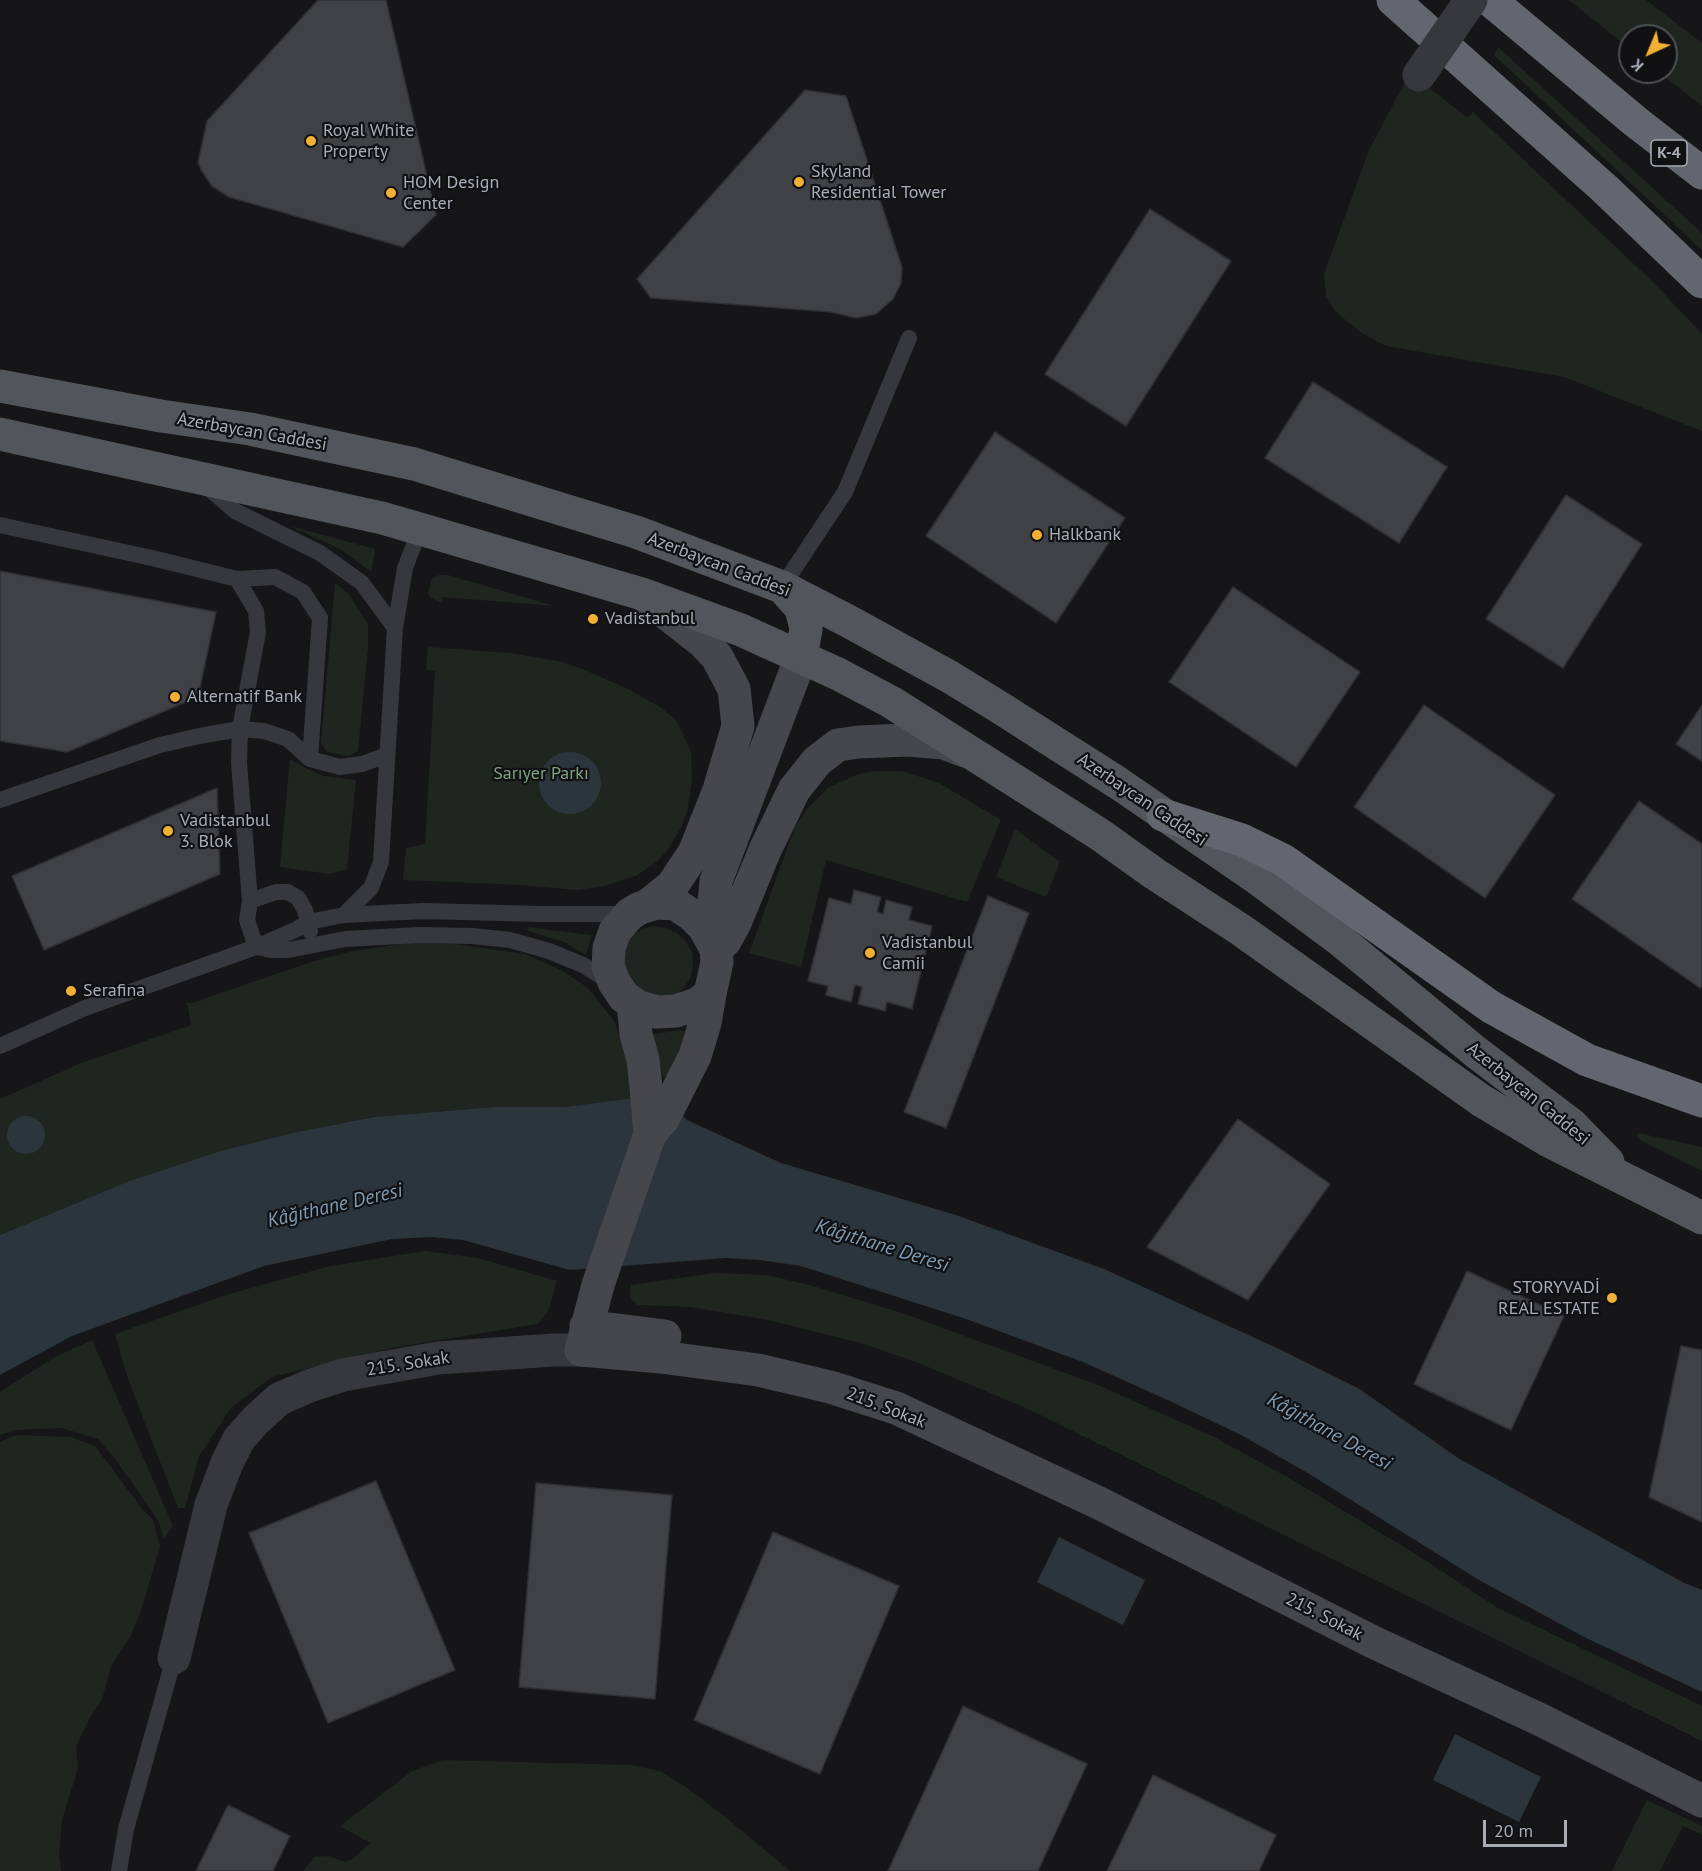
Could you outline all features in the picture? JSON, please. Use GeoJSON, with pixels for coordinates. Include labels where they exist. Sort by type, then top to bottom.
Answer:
{"type":"FeatureCollection","features":[{"type":"Feature","properties":{"kind":"highway"},"geometry":{"type":"LineString","coordinates":[[1393,0],[1605,189],[1702,282]]}},
{"type":"Feature","properties":{"kind":"highway"},"geometry":{"type":"LineString","coordinates":[[1490,0],[1636,122],[1702,173]]}},
{"type":"Feature","properties":{"kind":"highway","name":"K-4"},"geometry":{"type":"LineString","coordinates":[[1636,122],[1702,185]]}},
{"type":"Feature","properties":{"kind":"highway"},"geometry":{"type":"LineString","coordinates":[[1163,815],[1242,840],[1284,860],[1491,1007],[1587,1060],[1702,1101]]}},
{"type":"Feature","properties":{"kind":"main road","name":"Azerbaycan Caddesi"},"geometry":{"type":"LineString","coordinates":[[0,386],[161,416],[250,429],[414,464],[636,532],[782,587],[950,677],[1118,783],[1258,879],[1340,940],[1478,1053],[1572,1125],[1622,1176]]}},
{"type":"Feature","properties":{"kind":"main road","name":"Azerbaycan Caddesi"},"geometry":{"type":"LineString","coordinates":[[0,435],[382,518],[642,594],[741,630],[801,657],[891,702],[1099,834],[1241,930],[1482,1101],[1549,1141],[1622,1176]]}},
{"type":"Feature","properties":{"kind":"main road"},"geometry":{"type":"LineString","coordinates":[[782,587],[801,608],[806,629],[801,657]]}},
{"type":"Feature","properties":{"kind":"main road"},"geometry":{"type":"LineString","coordinates":[[1622,1176],[1702,1218]]}},
{"type":"Feature","properties":{"kind":"street"},"geometry":{"type":"LineString","coordinates":[[1419,75],[1471,0]]}},
{"type":"Feature","properties":{"kind":"street"},"geometry":{"type":"LineString","coordinates":[[642,594],[704,642],[717,657],[734,689],[738,726],[719,790],[694,853],[672,886],[615,931],[609,948],[608,966],[625,995],[644,1069],[650,1134]]}},
{"type":"Feature","properties":{"kind":"street"},"geometry":{"type":"LineString","coordinates":[[584,1338],[598,1285],[650,1134],[663,1119],[695,1056],[705,1023],[717,962],[712,925],[716,881],[801,657]]}},
{"type":"Feature","properties":{"kind":"street"},"geometry":{"type":"LineString","coordinates":[[716,949],[725,941],[735,923],[765,850],[794,790],[817,761],[838,745],[858,741],[908,740],[944,743],[968,752]]}},
{"type":"Feature","properties":{"kind":"street"},"geometry":{"type":"LineString","coordinates":[[639,910],[657,903],[675,904],[692,915],[704,927],[716,949]]}},
{"type":"Feature","properties":{"kind":"street"},"geometry":{"type":"LineString","coordinates":[[625,995],[639,1007],[657,1012],[676,1011],[697,1004],[710,994]]}},
{"type":"Feature","properties":{"kind":"street","name":"215. Sokak"},"geometry":{"type":"LineString","coordinates":[[584,1338],[661,1357],[758,1370],[830,1387],[896,1408],[1099,1503],[1373,1642],[1540,1720],[1702,1801]]}},
{"type":"Feature","properties":{"kind":"street","name":"215. Sokak"},"geometry":{"type":"LineString","coordinates":[[174,1658],[211,1505],[227,1463],[239,1439],[256,1419],[279,1399],[343,1375],[438,1358],[553,1350],[584,1338],[766,1350],[837,1367],[904,1388],[1107,1482],[1381,1621],[1548,1700],[1702,1777]]}},
{"type":"Feature","properties":{"kind":"lane"},"geometry":{"type":"LineString","coordinates":[[782,587],[845,492],[909,338]]}},
{"type":"Feature","properties":{"kind":"lane"},"geometry":{"type":"LineString","coordinates":[[195,476],[235,511],[320,553],[362,583],[395,628]]}},
{"type":"Feature","properties":{"kind":"lane"},"geometry":{"type":"LineString","coordinates":[[0,525],[237,579],[275,577],[303,592],[320,618],[310,759]]}},
{"type":"Feature","properties":{"kind":"lane"},"geometry":{"type":"LineString","coordinates":[[344,915],[372,888],[381,862],[395,628],[405,568],[420,529]]}},
{"type":"Feature","properties":{"kind":"lane"},"geometry":{"type":"LineString","coordinates":[[237,579],[256,611],[258,632],[240,729],[239,763],[250,901],[247,920],[256,947]]}},
{"type":"Feature","properties":{"kind":"lane"},"geometry":{"type":"LineString","coordinates":[[0,800],[160,745],[240,729],[264,731],[288,739],[310,759],[340,767],[362,764],[387,755]]}},
{"type":"Feature","properties":{"kind":"lane"},"geometry":{"type":"LineString","coordinates":[[250,901],[276,892],[288,892],[298,898],[305,910],[314,945]]}},
{"type":"Feature","properties":{"kind":"lane"},"geometry":{"type":"LineString","coordinates":[[0,1046],[85,1008],[256,947],[308,922],[344,915],[423,911],[541,914],[639,910]]}},
{"type":"Feature","properties":{"kind":"lane"},"geometry":{"type":"LineString","coordinates":[[256,947],[288,950],[345,939],[420,935],[472,936],[510,940],[549,951],[583,965],[625,995]]}},
{"type":"Feature","properties":{"kind":"lane"},"geometry":{"type":"LineString","coordinates":[[119,1871],[126,1829],[174,1658]]}},
{"type":"Feature","properties":{"kind":"green space"},"geometry":{"type":"Polygon","coordinates":[[[1569,0],[1646,0],[1677,24],[1618,24],[1618,39],[1569,0]]]}},
{"type":"Feature","properties":{"kind":"green space"},"geometry":{"type":"Polygon","coordinates":[[[1678,25],[1702,43],[1702,106],[1674,84],[1678,84],[1678,25]]]}},
{"type":"Feature","properties":{"kind":"green space"},"geometry":{"type":"Polygon","coordinates":[[[1498,47],[1702,233],[1702,250],[1494,55],[1498,47]]]}},
{"type":"Feature","properties":{"kind":"green space"},"geometry":{"type":"Polygon","coordinates":[[[1415,63],[1414,76],[1468,118],[1473,112],[1654,283],[1702,334],[1702,431],[1564,377],[1386,346],[1360,332],[1336,312],[1326,296],[1324,274],[1369,150],[1415,63]]]}},
{"type":"Feature","properties":{"kind":"green space"},"geometry":{"type":"Polygon","coordinates":[[[290,526],[375,549],[371,572],[342,550],[290,526]]]}},
{"type":"Feature","properties":{"kind":"green space"},"geometry":{"type":"Polygon","coordinates":[[[439,575],[448,575],[555,606],[443,597],[441,603],[431,598],[428,593],[432,579],[439,575]]]}},
{"type":"Feature","properties":{"kind":"green space"},"geometry":{"type":"Polygon","coordinates":[[[335,583],[349,594],[368,624],[368,649],[358,751],[349,756],[327,752],[321,743],[335,583]]]}},
{"type":"Feature","properties":{"kind":"green space","name":"Sarıyer Parkı"},"geometry":{"type":"Polygon","coordinates":[[[428,647],[510,653],[562,662],[626,688],[660,707],[676,720],[691,751],[692,778],[688,808],[681,828],[666,852],[636,876],[604,886],[577,890],[522,885],[403,880],[406,848],[425,844],[435,671],[426,670],[428,647]]]}},
{"type":"Feature","properties":{"kind":"green space"},"geometry":{"type":"Polygon","coordinates":[[[290,759],[324,776],[356,780],[347,869],[329,874],[280,867],[290,759]]]}},
{"type":"Feature","properties":{"kind":"green space"},"geometry":{"type":"Polygon","coordinates":[[[875,771],[902,771],[939,783],[1001,820],[967,902],[826,860],[801,967],[749,953],[795,827],[808,808],[828,788],[858,774],[875,771]]]}},
{"type":"Feature","properties":{"kind":"green space"},"geometry":{"type":"Polygon","coordinates":[[[1015,829],[1060,862],[1046,897],[996,877],[1015,829]]]}},
{"type":"Feature","properties":{"kind":"green space"},"geometry":{"type":"Polygon","coordinates":[[[654,926],[677,933],[686,941],[692,952],[691,976],[685,987],[676,995],[664,999],[630,990],[620,956],[624,944],[632,936],[642,929],[654,926]]]}},
{"type":"Feature","properties":{"kind":"green space"},"geometry":{"type":"Polygon","coordinates":[[[529,927],[592,935],[586,955],[564,942],[528,931],[529,927]]]}},
{"type":"Feature","properties":{"kind":"green space"},"geometry":{"type":"Polygon","coordinates":[[[409,943],[454,944],[525,954],[561,970],[588,988],[614,1021],[631,1065],[633,1098],[565,1107],[494,1107],[374,1117],[292,1133],[220,1151],[129,1181],[0,1235],[0,1099],[79,1064],[191,1025],[188,1006],[185,1003],[192,1003],[314,961],[353,951],[409,943]]]}},
{"type":"Feature","properties":{"kind":"green space"},"geometry":{"type":"Polygon","coordinates":[[[684,1031],[684,1039],[672,1073],[668,1078],[663,1077],[651,1037],[655,1034],[684,1031]]]}},
{"type":"Feature","properties":{"kind":"green space"},"geometry":{"type":"Polygon","coordinates":[[[1638,1133],[1702,1147],[1702,1171],[1640,1140],[1636,1135],[1638,1133]]]}},
{"type":"Feature","properties":{"kind":"green space"},"geometry":{"type":"Polygon","coordinates":[[[425,1251],[478,1258],[557,1281],[548,1312],[538,1324],[397,1347],[272,1377],[231,1408],[199,1456],[185,1508],[178,1508],[128,1379],[115,1334],[226,1295],[326,1267],[425,1251]]]}},
{"type":"Feature","properties":{"kind":"green space"},"geometry":{"type":"Polygon","coordinates":[[[715,1273],[766,1275],[810,1285],[905,1314],[1098,1385],[1214,1437],[1289,1478],[1419,1556],[1498,1608],[1702,1706],[1702,1741],[1028,1409],[916,1362],[861,1343],[764,1319],[691,1307],[638,1305],[630,1298],[631,1285],[715,1273]]]}},
{"type":"Feature","properties":{"kind":"green space"},"geometry":{"type":"Polygon","coordinates":[[[92,1340],[173,1526],[164,1539],[158,1520],[98,1439],[62,1428],[16,1430],[0,1435],[0,1392],[55,1357],[92,1340]]]}},
{"type":"Feature","properties":{"kind":"green space"},"geometry":{"type":"Polygon","coordinates":[[[15,1435],[71,1437],[95,1446],[153,1520],[160,1546],[140,1614],[130,1637],[111,1666],[102,1700],[89,1719],[76,1746],[78,1768],[62,1820],[59,1855],[61,1871],[0,1871],[0,1442],[15,1435]]]}},
{"type":"Feature","properties":{"kind":"green space"},"geometry":{"type":"Polygon","coordinates":[[[443,1760],[630,1765],[660,1771],[686,1787],[724,1816],[790,1871],[303,1871],[314,1857],[328,1856],[345,1862],[354,1858],[370,1843],[340,1826],[412,1771],[443,1760]]]}},
{"type":"Feature","properties":{"kind":"green space"},"geometry":{"type":"Polygon","coordinates":[[[1647,1800],[1702,1826],[1702,1835],[1683,1826],[1660,1871],[1612,1871],[1647,1800]]]}},
{"type":"Feature","properties":{"kind":"water"},"geometry":{"type":"Polygon","coordinates":[[[564,752],[576,752],[592,761],[599,771],[601,783],[599,795],[592,805],[576,814],[564,814],[553,809],[544,800],[539,789],[539,777],[544,766],[553,757],[564,752]]]}},
{"type":"Feature","properties":{"kind":"water","name":"Kâğıthane Deresi"},"geometry":{"type":"Polygon","coordinates":[[[633,1098],[667,1099],[687,1120],[781,1163],[956,1215],[1104,1269],[1279,1349],[1358,1388],[1458,1458],[1684,1583],[1702,1590],[1702,1692],[1586,1638],[1479,1580],[1311,1475],[1243,1436],[1172,1402],[1083,1362],[966,1319],[801,1266],[726,1258],[570,1270],[463,1240],[432,1237],[392,1239],[264,1266],[72,1336],[0,1375],[0,1235],[129,1181],[220,1151],[292,1133],[374,1117],[494,1107],[565,1107],[633,1098]]]}},
{"type":"Feature","properties":{"kind":"water"},"geometry":{"type":"Polygon","coordinates":[[[26,1116],[39,1122],[45,1135],[39,1148],[26,1154],[13,1148],[7,1135],[13,1122],[26,1116]]]}},
{"type":"Feature","properties":{"kind":"water"},"geometry":{"type":"Polygon","coordinates":[[[1059,1537],[1145,1580],[1123,1625],[1037,1582],[1059,1537]]]}},
{"type":"Feature","properties":{"kind":"water"},"geometry":{"type":"Polygon","coordinates":[[[1455,1734],[1541,1777],[1519,1822],[1433,1780],[1455,1734]]]}},
{"type":"Feature","properties":{"kind":"building","name":"Royal White Property"},"geometry":{"type":"Polygon","coordinates":[[[318,0],[386,0],[436,215],[403,247],[229,197],[212,186],[198,162],[207,121],[318,0]]]}},
{"type":"Feature","properties":{"kind":"building","name":"Skyland Residential Tower"},"geometry":{"type":"Polygon","coordinates":[[[805,90],[846,96],[902,267],[901,283],[893,299],[876,314],[856,318],[831,312],[651,298],[637,279],[805,90]]]}},
{"type":"Feature","properties":{"kind":"building"},"geometry":{"type":"Polygon","coordinates":[[[1150,209],[1231,261],[1126,426],[1045,374],[1150,209]]]}},
{"type":"Feature","properties":{"kind":"building"},"geometry":{"type":"Polygon","coordinates":[[[1313,382],[1447,467],[1399,543],[1265,458],[1313,382]]]}},
{"type":"Feature","properties":{"kind":"building"},"geometry":{"type":"Polygon","coordinates":[[[995,432],[1125,518],[1056,623],[926,536],[995,432]]]}},
{"type":"Feature","properties":{"kind":"building"},"geometry":{"type":"Polygon","coordinates":[[[1566,495],[1642,544],[1563,668],[1486,619],[1566,495]]]}},
{"type":"Feature","properties":{"kind":"building"},"geometry":{"type":"Polygon","coordinates":[[[0,571],[216,612],[198,697],[67,752],[0,741],[0,571]]]}},
{"type":"Feature","properties":{"kind":"building"},"geometry":{"type":"Polygon","coordinates":[[[1233,587],[1360,672],[1296,767],[1169,682],[1233,587]]]}},
{"type":"Feature","properties":{"kind":"building"},"geometry":{"type":"Polygon","coordinates":[[[1424,705],[1555,795],[1485,898],[1354,807],[1424,705]]]}},
{"type":"Feature","properties":{"kind":"building"},"geometry":{"type":"Polygon","coordinates":[[[1702,705],[1702,761],[1676,744],[1702,705]]]}},
{"type":"Feature","properties":{"kind":"building","name":"Vadistanbul 3. Blok"},"geometry":{"type":"Polygon","coordinates":[[[217,788],[220,874],[44,950],[12,876],[217,788]]]}},
{"type":"Feature","properties":{"kind":"building"},"geometry":{"type":"Polygon","coordinates":[[[1639,801],[1702,844],[1702,986],[1700,988],[1572,899],[1639,801]]]}},
{"type":"Feature","properties":{"kind":"building","name":"Vadistanbul Camii"},"geometry":{"type":"Polygon","coordinates":[[[854,890],[881,897],[877,912],[883,914],[886,900],[912,907],[909,920],[932,926],[912,1009],[887,1002],[885,1011],[858,1004],[862,987],[855,985],[851,1002],[826,995],[828,986],[808,981],[829,898],[851,904],[854,890]]]}},
{"type":"Feature","properties":{"kind":"building"},"geometry":{"type":"Polygon","coordinates":[[[988,896],[1029,913],[946,1128],[904,1112],[988,896]]]}},
{"type":"Feature","properties":{"kind":"building"},"geometry":{"type":"Polygon","coordinates":[[[1238,1119],[1330,1184],[1248,1300],[1147,1247],[1238,1119]]]}},
{"type":"Feature","properties":{"kind":"building"},"geometry":{"type":"Polygon","coordinates":[[[1467,1271],[1564,1316],[1511,1430],[1414,1384],[1467,1271]]]}},
{"type":"Feature","properties":{"kind":"building"},"geometry":{"type":"Polygon","coordinates":[[[1681,1346],[1702,1350],[1702,1522],[1649,1497],[1681,1346]]]}},
{"type":"Feature","properties":{"kind":"building"},"geometry":{"type":"Polygon","coordinates":[[[376,1481],[455,1670],[328,1723],[249,1533],[376,1481]]]}},
{"type":"Feature","properties":{"kind":"building"},"geometry":{"type":"Polygon","coordinates":[[[536,1483],[672,1495],[655,1699],[519,1687],[536,1483]]]}},
{"type":"Feature","properties":{"kind":"building"},"geometry":{"type":"Polygon","coordinates":[[[773,1532],[899,1586],[820,1774],[694,1720],[773,1532]]]}},
{"type":"Feature","properties":{"kind":"building"},"geometry":{"type":"Polygon","coordinates":[[[963,1706],[1087,1764],[1038,1871],[888,1871],[963,1706]]]}},
{"type":"Feature","properties":{"kind":"building"},"geometry":{"type":"Polygon","coordinates":[[[1153,1775],[1276,1835],[1259,1871],[1107,1871],[1153,1775]]]}},
{"type":"Feature","properties":{"kind":"building"},"geometry":{"type":"Polygon","coordinates":[[[228,1805],[290,1836],[273,1871],[196,1871],[228,1805]]]}},
{"type":"Feature","properties":{"kind":"place","name":"Royal White Property"},"geometry":{"type":"Point","coordinates":[311,141]}},
{"type":"Feature","properties":{"kind":"place","name":"Skyland Residential Tower"},"geometry":{"type":"Point","coordinates":[799,182]}},
{"type":"Feature","properties":{"kind":"place","name":"HOM Design Center"},"geometry":{"type":"Point","coordinates":[391,193]}},
{"type":"Feature","properties":{"kind":"place","name":"Halkbank"},"geometry":{"type":"Point","coordinates":[1037,535]}},
{"type":"Feature","properties":{"kind":"place","name":"Vadistanbul"},"geometry":{"type":"Point","coordinates":[593,619]}},
{"type":"Feature","properties":{"kind":"place","name":"Alternatif Bank"},"geometry":{"type":"Point","coordinates":[175,697]}},
{"type":"Feature","properties":{"kind":"place","name":"Vadistanbul 3. Blok"},"geometry":{"type":"Point","coordinates":[168,831]}},
{"type":"Feature","properties":{"kind":"place","name":"Vadistanbul Camii"},"geometry":{"type":"Point","coordinates":[870,953]}},
{"type":"Feature","properties":{"kind":"place","name":"Serafina"},"geometry":{"type":"Point","coordinates":[71,991]}},
{"type":"Feature","properties":{"kind":"place","name":"STORYVADİ REAL ESTATE"},"geometry":{"type":"Point","coordinates":[1612,1298]}}]}
